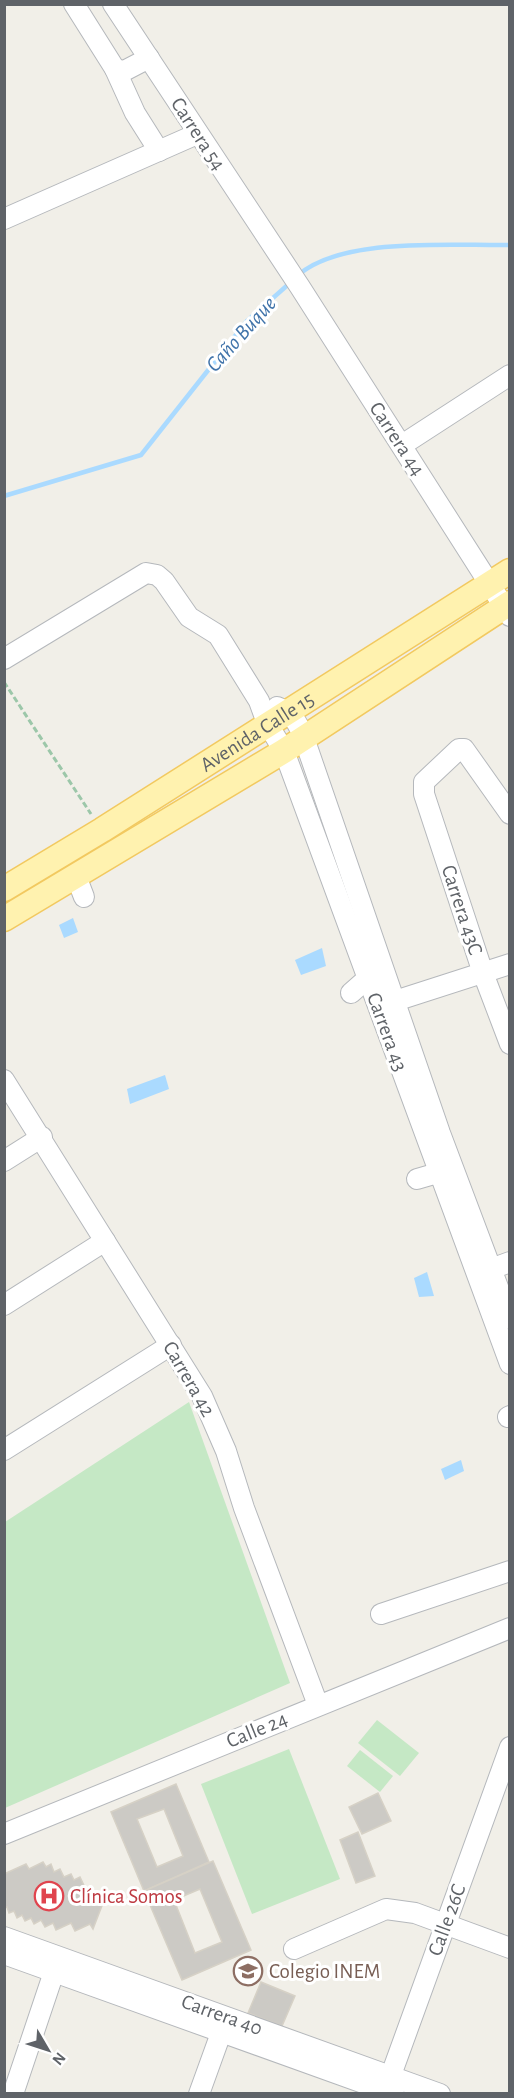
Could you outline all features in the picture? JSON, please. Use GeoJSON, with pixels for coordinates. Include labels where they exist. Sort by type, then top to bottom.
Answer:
{"type":"FeatureCollection","features":[{"type":"Feature","properties":{"kind":"main road","name":"Avenida Calle 15"},"geometry":{"type":"LineString","coordinates":[[4,889],[102,830],[271,712],[500,577]]}},
{"type":"Feature","properties":{"kind":"main road","name":"Avenida Calle 15"},"geometry":{"type":"LineString","coordinates":[[4,919],[80,886],[294,745],[508,609]]}},
{"type":"Feature","properties":{"kind":"street"},"geometry":{"type":"LineString","coordinates":[[74,4],[115,69],[135,113],[159,151]]}},
{"type":"Feature","properties":{"kind":"street","name":"Carrera 54"},"geometry":{"type":"LineString","coordinates":[[113,4],[284,263]]}},
{"type":"Feature","properties":{"kind":"street"},"geometry":{"type":"LineString","coordinates":[[115,69],[124,70],[149,58]]}},
{"type":"Feature","properties":{"kind":"street"},"geometry":{"type":"LineString","coordinates":[[4,219],[197,134]]}},
{"type":"Feature","properties":{"kind":"street","name":"Carrera 44"},"geometry":{"type":"LineString","coordinates":[[284,263],[326,332],[402,445],[500,577],[508,609]]}},
{"type":"Feature","properties":{"kind":"street"},"geometry":{"type":"LineString","coordinates":[[402,445],[510,375]]}},
{"type":"Feature","properties":{"kind":"street","name":"Carrera 43"},"geometry":{"type":"LineString","coordinates":[[4,659],[146,573],[157,575],[164,581],[189,617],[218,635],[271,712],[300,727],[294,745],[368,978],[446,1171],[500,1265],[510,1319]]}},
{"type":"Feature","properties":{"kind":"street","name":"Carrera 43"},"geometry":{"type":"LineString","coordinates":[[294,745],[395,1000],[446,1171],[510,1364]]}},
{"type":"Feature","properties":{"kind":"street","name":"Carrera 43C"},"geometry":{"type":"LineString","coordinates":[[510,814],[467,752],[459,749],[424,782],[424,794],[483,974],[510,1044]]}},
{"type":"Feature","properties":{"kind":"street"},"geometry":{"type":"LineString","coordinates":[[395,1000],[483,974],[510,963]]}},
{"type":"Feature","properties":{"kind":"street"},"geometry":{"type":"LineString","coordinates":[[351,993],[368,978]]}},
{"type":"Feature","properties":{"kind":"street","name":"Carrera 42"},"geometry":{"type":"LineString","coordinates":[[4,1080],[42,1137],[202,1396],[226,1451],[244,1508],[318,1705]]}},
{"type":"Feature","properties":{"kind":"street"},"geometry":{"type":"LineString","coordinates":[[4,1161],[42,1137]]}},
{"type":"Feature","properties":{"kind":"street"},"geometry":{"type":"LineString","coordinates":[[417,1179],[446,1171]]}},
{"type":"Feature","properties":{"kind":"street"},"geometry":{"type":"LineString","coordinates":[[4,1305],[105,1241]]}},
{"type":"Feature","properties":{"kind":"street"},"geometry":{"type":"LineString","coordinates":[[4,1450],[171,1345]]}},
{"type":"Feature","properties":{"kind":"street"},"geometry":{"type":"LineString","coordinates":[[381,1614],[510,1571]]}},
{"type":"Feature","properties":{"kind":"street","name":"Calle 24"},"geometry":{"type":"LineString","coordinates":[[4,1834],[508,1629]]}},
{"type":"Feature","properties":{"kind":"street","name":"Calle 26C"},"geometry":{"type":"LineString","coordinates":[[389,2088],[510,1747]]}},
{"type":"Feature","properties":{"kind":"street"},"geometry":{"type":"LineString","coordinates":[[294,1949],[386,1909],[416,1913],[510,1948]]}},
{"type":"Feature","properties":{"kind":"street","name":"Carrera 40"},"geometry":{"type":"LineString","coordinates":[[4,1937],[389,2088],[440,2094]]}},
{"type":"Feature","properties":{"kind":"street","name":"Carrera 40"},"geometry":{"type":"LineString","coordinates":[[4,1954],[54,1972],[224,2024]]}},
{"type":"Feature","properties":{"kind":"street"},"geometry":{"type":"LineString","coordinates":[[11,2088],[54,1972]]}},
{"type":"Feature","properties":{"kind":"street"},"geometry":{"type":"LineString","coordinates":[[199,2094],[224,2024]]}},
{"type":"Feature","properties":{"kind":"path"},"geometry":{"type":"LineString","coordinates":[[4,682],[102,830]]}},
{"type":"Feature","properties":{"kind":"green space"},"geometry":{"type":"Polygon","coordinates":[[[189,1402],[290,1683],[5,1808],[5,1522],[189,1402]]]}},
{"type":"Feature","properties":{"kind":"green space"},"geometry":{"type":"Polygon","coordinates":[[[377,1720],[419,1753],[400,1776],[358,1743],[377,1720]]]}},
{"type":"Feature","properties":{"kind":"green space"},"geometry":{"type":"Polygon","coordinates":[[[289,1749],[340,1879],[252,1914],[201,1784],[289,1749]]]}},
{"type":"Feature","properties":{"kind":"green space"},"geometry":{"type":"Polygon","coordinates":[[[360,1750],[393,1776],[380,1792],[347,1766],[360,1750]]]}},
{"type":"Feature","properties":{"kind":"water"},"geometry":{"type":"Polygon","coordinates":[[[73,918],[78,932],[64,938],[59,925],[73,918]]]}},
{"type":"Feature","properties":{"kind":"water"},"geometry":{"type":"Polygon","coordinates":[[[322,948],[326,966],[301,975],[295,960],[322,948]]]}},
{"type":"Feature","properties":{"kind":"water"},"geometry":{"type":"Polygon","coordinates":[[[165,1075],[169,1089],[130,1104],[127,1089],[165,1075]]]}},
{"type":"Feature","properties":{"kind":"water"},"geometry":{"type":"Polygon","coordinates":[[[427,1272],[434,1296],[419,1297],[414,1278],[427,1272]]]}},
{"type":"Feature","properties":{"kind":"water"},"geometry":{"type":"Polygon","coordinates":[[[461,1460],[464,1471],[445,1480],[441,1469],[461,1460]]]}},
{"type":"Feature","properties":{"kind":"building"},"geometry":{"type":"Polygon","coordinates":[[[176,1784],[209,1862],[144,1891],[111,1812],[176,1784]],[[164,1809],[137,1819],[157,1867],[183,1856],[164,1809]]]}},
{"type":"Feature","properties":{"kind":"building"},"geometry":{"type":"Polygon","coordinates":[[[378,1793],[391,1821],[362,1834],[349,1807],[378,1793]]]}},
{"type":"Feature","properties":{"kind":"building"},"geometry":{"type":"Polygon","coordinates":[[[358,1832],[375,1876],[356,1883],[340,1840],[358,1832]]]}},
{"type":"Feature","properties":{"kind":"building"},"geometry":{"type":"Polygon","coordinates":[[[213,1861],[251,1950],[182,1980],[144,1891],[213,1861]],[[200,1889],[174,1900],[195,1953],[222,1942],[200,1889]]]}},
{"type":"Feature","properties":{"kind":"building","name":"Clínica Somos"},"geometry":{"type":"Polygon","coordinates":[[[43,1862],[46,1867],[51,1864],[54,1872],[60,1869],[64,1877],[71,1874],[74,1880],[80,1877],[88,1894],[100,1897],[103,1903],[93,1929],[90,1924],[75,1931],[71,1923],[56,1930],[53,1923],[45,1927],[41,1920],[34,1924],[31,1918],[25,1921],[22,1915],[17,1918],[14,1911],[9,1913],[7,1907],[4,1908],[4,1874],[26,1864],[29,1869],[43,1862]]]}},
{"type":"Feature","properties":{"kind":"building"},"geometry":{"type":"Polygon","coordinates":[[[261,1982],[295,1996],[282,2026],[248,2013],[261,1982]]]}},
{"type":"Feature","properties":{"kind":"waterway","name":"Caño Buque"},"geometry":{"type":"LineString","coordinates":[[297,276],[317,263],[341,254],[369,249],[429,245],[510,245]]}},
{"type":"Feature","properties":{"kind":"waterway","name":"Caño Buque"},"geometry":{"type":"LineString","coordinates":[[4,496],[141,455],[247,321],[291,282]]}},
{"type":"Feature","properties":{"kind":"place","name":"Clínica Somos"},"geometry":{"type":"Point","coordinates":[49,1896]}},
{"type":"Feature","properties":{"kind":"place","name":"Colegio INEM"},"geometry":{"type":"Point","coordinates":[248,1971]}}]}
